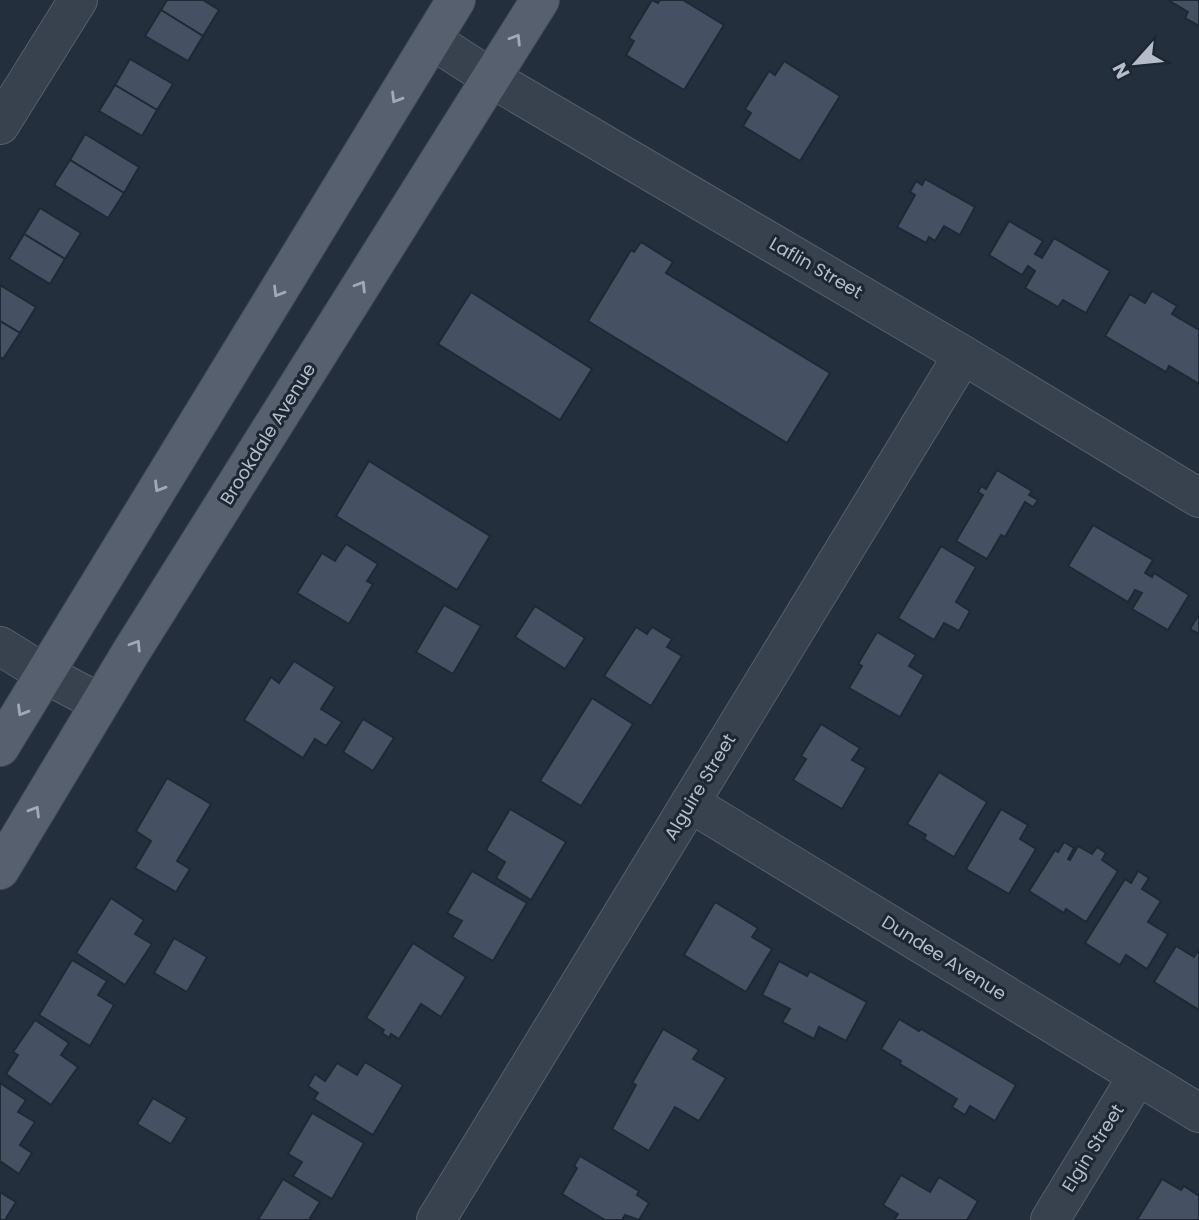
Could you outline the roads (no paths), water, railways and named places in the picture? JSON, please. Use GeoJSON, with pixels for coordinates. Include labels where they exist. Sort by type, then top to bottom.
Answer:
{"type":"FeatureCollection","features":[{"type":"Feature","properties":{"kind":"main road"},"geometry":{"type":"LineString","coordinates":[[0,747],[456,0]]}},
{"type":"Feature","properties":{"kind":"main road","name":"Brookdale Avenue"},"geometry":{"type":"LineString","coordinates":[[0,870],[100,703],[540,0]]}},
{"type":"Feature","properties":{"kind":"street"},"geometry":{"type":"LineString","coordinates":[[0,125],[78,0]]}},
{"type":"Feature","properties":{"kind":"street","name":"Laflin Street"},"geometry":{"type":"LineString","coordinates":[[432,40],[491,78],[963,355],[1199,498]]}},
{"type":"Feature","properties":{"kind":"street","name":"Alguire Street"},"geometry":{"type":"LineString","coordinates":[[436,1220],[963,355]]}},
{"type":"Feature","properties":{"kind":"street"},"geometry":{"type":"LineString","coordinates":[[0,646],[44,674],[100,703]]}},
{"type":"Feature","properties":{"kind":"street","name":"Dundee Avenue"},"geometry":{"type":"LineString","coordinates":[[690,803],[1199,1114]]}},
{"type":"Feature","properties":{"kind":"street","name":"Elgin Street"},"geometry":{"type":"LineString","coordinates":[[1049,1220],[1137,1077]]}}]}
